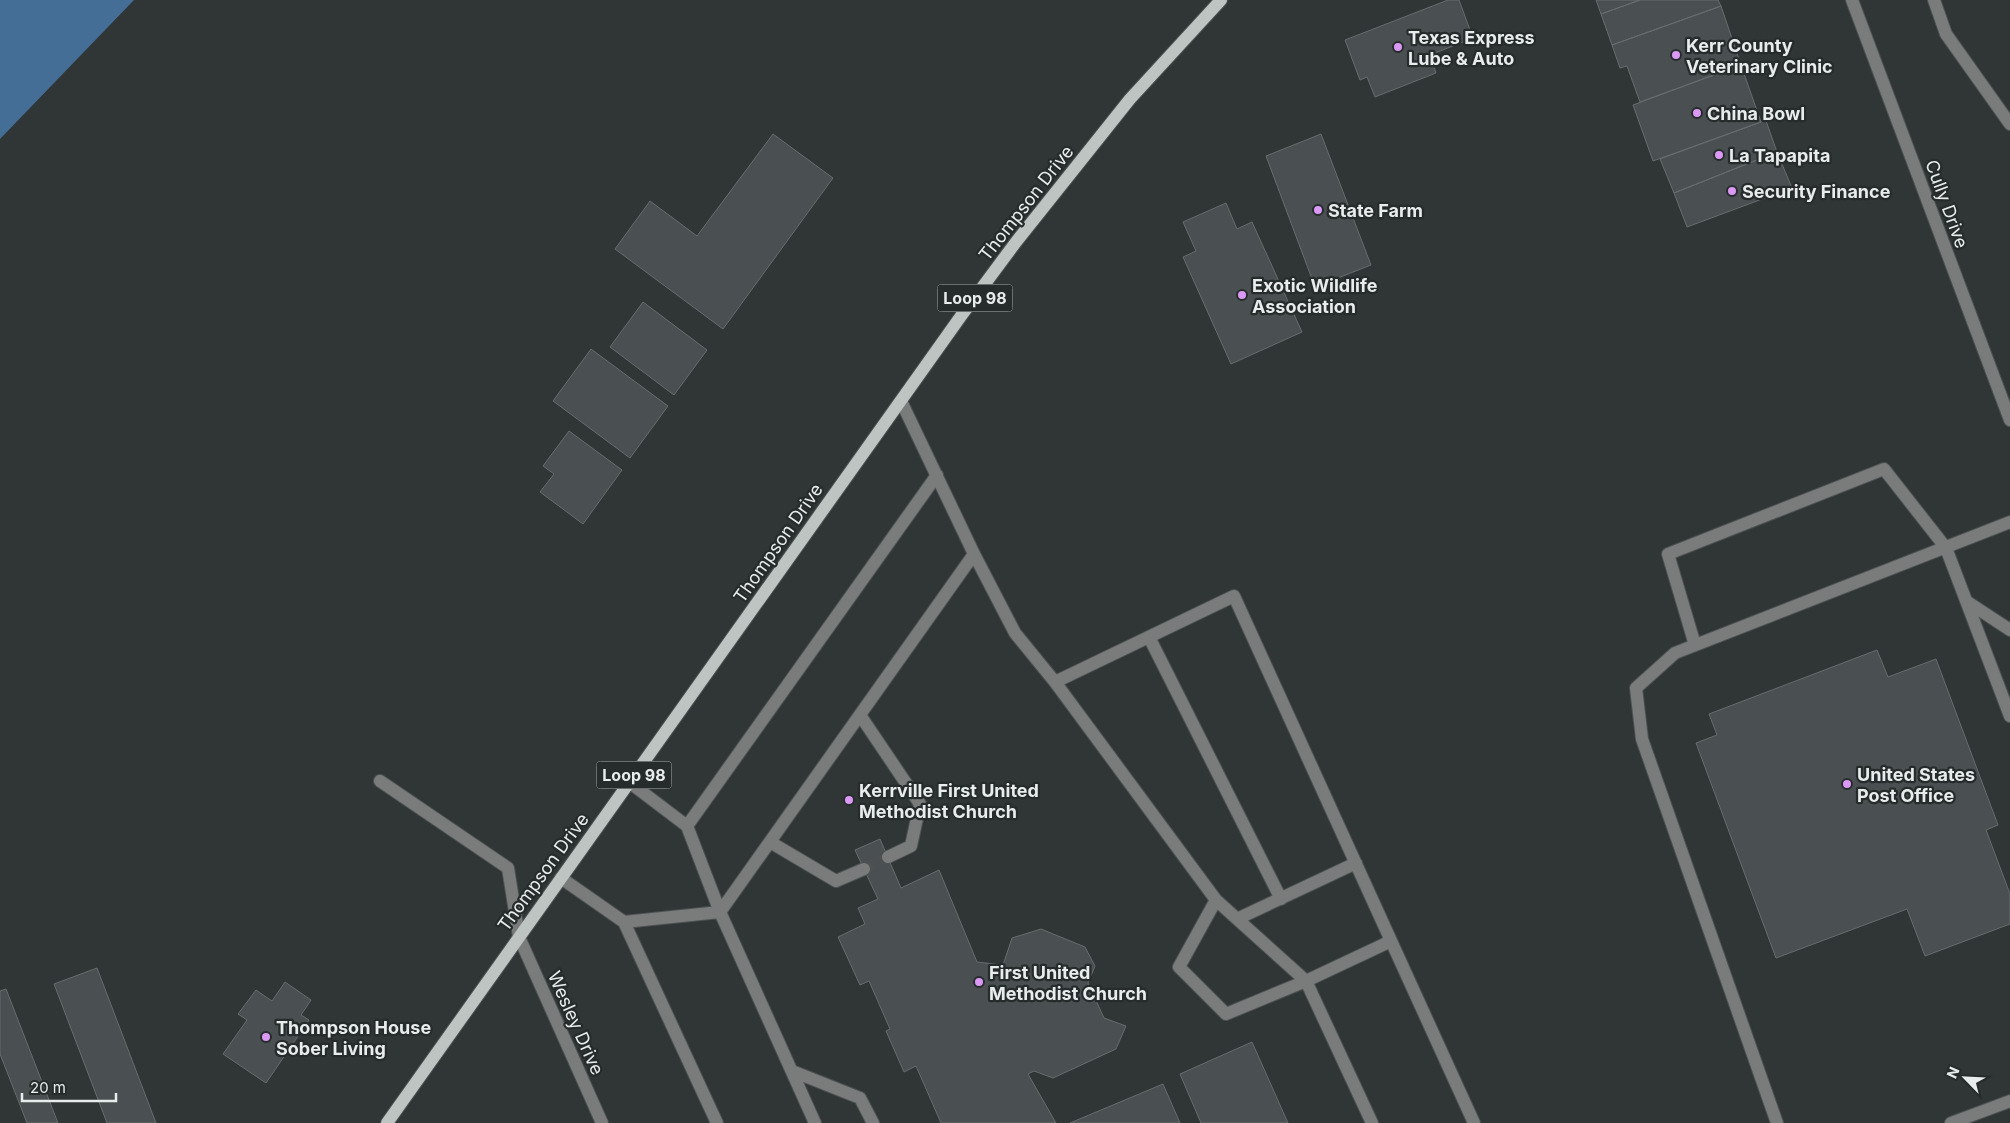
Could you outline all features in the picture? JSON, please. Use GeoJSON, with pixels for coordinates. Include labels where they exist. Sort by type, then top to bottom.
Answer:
{"type":"FeatureCollection","features":[{"type":"Feature","properties":{"kind":"main road","name":"Thompson Drive"},"geometry":{"type":"LineString","coordinates":[[387,1123],[1016,242],[1130,99],[1221,0]]}},
{"type":"Feature","properties":{"kind":"street","name":"Cully Drive"},"geometry":{"type":"LineString","coordinates":[[1852,0],[2010,420]]}},
{"type":"Feature","properties":{"kind":"street"},"geometry":{"type":"LineString","coordinates":[[1934,0],[1946,34],[2010,124]]}},
{"type":"Feature","properties":{"kind":"street"},"geometry":{"type":"LineString","coordinates":[[901,401],[974,554],[1015,633],[1055,682],[1216,900],[1306,981],[1372,1123]]}},
{"type":"Feature","properties":{"kind":"street"},"geometry":{"type":"LineString","coordinates":[[1695,645],[1668,554],[1884,469],[1946,548],[2010,716]]}},
{"type":"Feature","properties":{"kind":"street"},"geometry":{"type":"LineString","coordinates":[[687,826],[937,475]]}},
{"type":"Feature","properties":{"kind":"street"},"geometry":{"type":"LineString","coordinates":[[1777,1123],[1642,739],[1636,688],[1675,653],[2010,522]]}},
{"type":"Feature","properties":{"kind":"street"},"geometry":{"type":"LineString","coordinates":[[624,922],[720,912],[974,554]]}},
{"type":"Feature","properties":{"kind":"street"},"geometry":{"type":"LineString","coordinates":[[1055,682],[1234,596],[1474,1123]]}},
{"type":"Feature","properties":{"kind":"street"},"geometry":{"type":"LineString","coordinates":[[1966,601],[2010,630]]}},
{"type":"Feature","properties":{"kind":"street"},"geometry":{"type":"LineString","coordinates":[[1150,637],[1281,899]]}},
{"type":"Feature","properties":{"kind":"street"},"geometry":{"type":"LineString","coordinates":[[860,714],[920,804],[911,846],[888,857]]}},
{"type":"Feature","properties":{"kind":"street","name":"Wesley Drive"},"geometry":{"type":"LineString","coordinates":[[380,781],[508,868],[518,937],[602,1123]]}},
{"type":"Feature","properties":{"kind":"street"},"geometry":{"type":"LineString","coordinates":[[629,782],[687,826],[720,912],[815,1123]]}},
{"type":"Feature","properties":{"kind":"street"},"geometry":{"type":"LineString","coordinates":[[770,842],[836,881],[864,868]]}},
{"type":"Feature","properties":{"kind":"street"},"geometry":{"type":"LineString","coordinates":[[1237,919],[1356,863]]}},
{"type":"Feature","properties":{"kind":"street"},"geometry":{"type":"LineString","coordinates":[[561,878],[624,922],[717,1123]]}},
{"type":"Feature","properties":{"kind":"street"},"geometry":{"type":"LineString","coordinates":[[1216,900],[1179,967],[1226,1014],[1306,981],[1391,941]]}},
{"type":"Feature","properties":{"kind":"street"},"geometry":{"type":"LineString","coordinates":[[792,1071],[860,1098],[873,1123]]}},
{"type":"Feature","properties":{"kind":"street"},"geometry":{"type":"LineString","coordinates":[[1951,1123],[2010,1101]]}},
{"type":"Feature","properties":{"kind":"water"},"geometry":{"type":"Polygon","coordinates":[[[0,0],[134,0],[0,139],[0,0]]]}},
{"type":"Feature","properties":{"kind":"building","name":"Texas Express Lube & Auto"},"geometry":{"type":"Polygon","coordinates":[[[1448,0],[1459,0],[1473,38],[1430,55],[1436,73],[1375,97],[1367,77],[1360,80],[1345,40],[1448,0]]]}},
{"type":"Feature","properties":{"kind":"building"},"geometry":{"type":"Polygon","coordinates":[[[1596,0],[1640,0],[1601,14],[1596,0]]]}},
{"type":"Feature","properties":{"kind":"building"},"geometry":{"type":"Polygon","coordinates":[[[1640,0],[1718,0],[1721,6],[1612,45],[1601,14],[1640,0]]]}},
{"type":"Feature","properties":{"kind":"building","name":"Kerr County Veterinary Clinic"},"geometry":{"type":"Polygon","coordinates":[[[1721,6],[1741,65],[1640,102],[1627,66],[1620,68],[1612,45],[1721,6]]]}},
{"type":"Feature","properties":{"kind":"building","name":"China Bowl"},"geometry":{"type":"Polygon","coordinates":[[[1741,65],[1761,122],[1653,161],[1633,105],[1741,65]]]}},
{"type":"Feature","properties":{"kind":"building","name":"La Tapapita"},"geometry":{"type":"Polygon","coordinates":[[[1765,118],[1777,152],[1674,193],[1660,159],[1761,122],[1765,118]]]}},
{"type":"Feature","properties":{"kind":"building"},"geometry":{"type":"Polygon","coordinates":[[[773,134],[833,178],[723,329],[615,249],[650,201],[697,236],[773,134]]]}},
{"type":"Feature","properties":{"kind":"building","name":"State Farm"},"geometry":{"type":"Polygon","coordinates":[[[1321,134],[1371,265],[1315,287],[1266,156],[1321,134]]]}},
{"type":"Feature","properties":{"kind":"building","name":"Security Finance"},"geometry":{"type":"Polygon","coordinates":[[[1777,152],[1792,188],[1687,227],[1674,193],[1777,152]]]}},
{"type":"Feature","properties":{"kind":"building","name":"Exotic Wildlife Association"},"geometry":{"type":"Polygon","coordinates":[[[1226,203],[1237,229],[1252,222],[1302,332],[1231,364],[1183,257],[1196,251],[1183,222],[1226,203]]]}},
{"type":"Feature","properties":{"kind":"building"},"geometry":{"type":"Polygon","coordinates":[[[643,302],[707,350],[674,395],[610,347],[643,302]]]}},
{"type":"Feature","properties":{"kind":"building"},"geometry":{"type":"Polygon","coordinates":[[[591,349],[668,406],[630,458],[553,401],[591,349]]]}},
{"type":"Feature","properties":{"kind":"building"},"geometry":{"type":"Polygon","coordinates":[[[569,431],[622,470],[583,524],[540,492],[554,474],[543,466],[569,431]]]}},
{"type":"Feature","properties":{"kind":"building","name":"United States Post Office"},"geometry":{"type":"Polygon","coordinates":[[[1877,650],[1888,677],[1936,659],[1998,825],[1986,830],[2010,894],[2010,924],[1925,956],[1907,909],[1776,958],[1696,743],[1717,735],[1709,714],[1877,650]]]}},
{"type":"Feature","properties":{"kind":"building","name":"First United Methodist Church"},"geometry":{"type":"Polygon","coordinates":[[[880,839],[901,888],[939,870],[977,962],[1003,965],[1012,938],[1041,929],[1085,947],[1095,966],[1088,983],[1104,1018],[1126,1026],[1116,1049],[1053,1078],[1034,1071],[1028,1074],[1056,1123],[941,1123],[916,1066],[904,1072],[886,1031],[890,1029],[869,981],[860,985],[838,937],[865,924],[858,908],[878,899],[855,850],[880,839]]]}},
{"type":"Feature","properties":{"kind":"building"},"geometry":{"type":"Polygon","coordinates":[[[97,968],[156,1123],[107,1123],[54,984],[97,968]]]}},
{"type":"Feature","properties":{"kind":"building","name":"Thompson House Sober Living"},"geometry":{"type":"Polygon","coordinates":[[[285,982],[311,1000],[301,1015],[309,1020],[266,1083],[223,1054],[247,1020],[238,1014],[256,990],[272,1001],[285,982]]]}},
{"type":"Feature","properties":{"kind":"building"},"geometry":{"type":"Polygon","coordinates":[[[6,989],[58,1123],[27,1123],[0,1054],[0,991],[6,989]]]}},
{"type":"Feature","properties":{"kind":"building"},"geometry":{"type":"Polygon","coordinates":[[[1252,1042],[1288,1123],[1201,1123],[1180,1074],[1252,1042]]]}},
{"type":"Feature","properties":{"kind":"building"},"geometry":{"type":"Polygon","coordinates":[[[1163,1084],[1180,1123],[1070,1123],[1163,1084]]]}},
{"type":"Feature","properties":{"kind":"tunnel"},"geometry":{"type":"LineString","coordinates":[[864,869],[888,857]]}},
{"type":"Feature","properties":{"kind":"place","name":"Texas Express Lube & Auto"},"geometry":{"type":"Point","coordinates":[1398,47]}},
{"type":"Feature","properties":{"kind":"place","name":"Kerr County Veterinary Clinic"},"geometry":{"type":"Point","coordinates":[1676,55]}},
{"type":"Feature","properties":{"kind":"place","name":"China Bowl"},"geometry":{"type":"Point","coordinates":[1697,113]}},
{"type":"Feature","properties":{"kind":"place","name":"La Tapapita"},"geometry":{"type":"Point","coordinates":[1719,155]}},
{"type":"Feature","properties":{"kind":"place","name":"Security Finance"},"geometry":{"type":"Point","coordinates":[1732,191]}},
{"type":"Feature","properties":{"kind":"place","name":"State Farm"},"geometry":{"type":"Point","coordinates":[1318,210]}},
{"type":"Feature","properties":{"kind":"place","name":"Exotic Wildlife Association"},"geometry":{"type":"Point","coordinates":[1242,295]}},
{"type":"Feature","properties":{"kind":"place","name":"United States Post Office"},"geometry":{"type":"Point","coordinates":[1847,784]}},
{"type":"Feature","properties":{"kind":"place","name":"Kerrville First United Methodist Church"},"geometry":{"type":"Point","coordinates":[849,800]}},
{"type":"Feature","properties":{"kind":"place","name":"First United Methodist Church"},"geometry":{"type":"Point","coordinates":[979,982]}},
{"type":"Feature","properties":{"kind":"place","name":"Thompson House Sober Living"},"geometry":{"type":"Point","coordinates":[266,1037]}}]}
